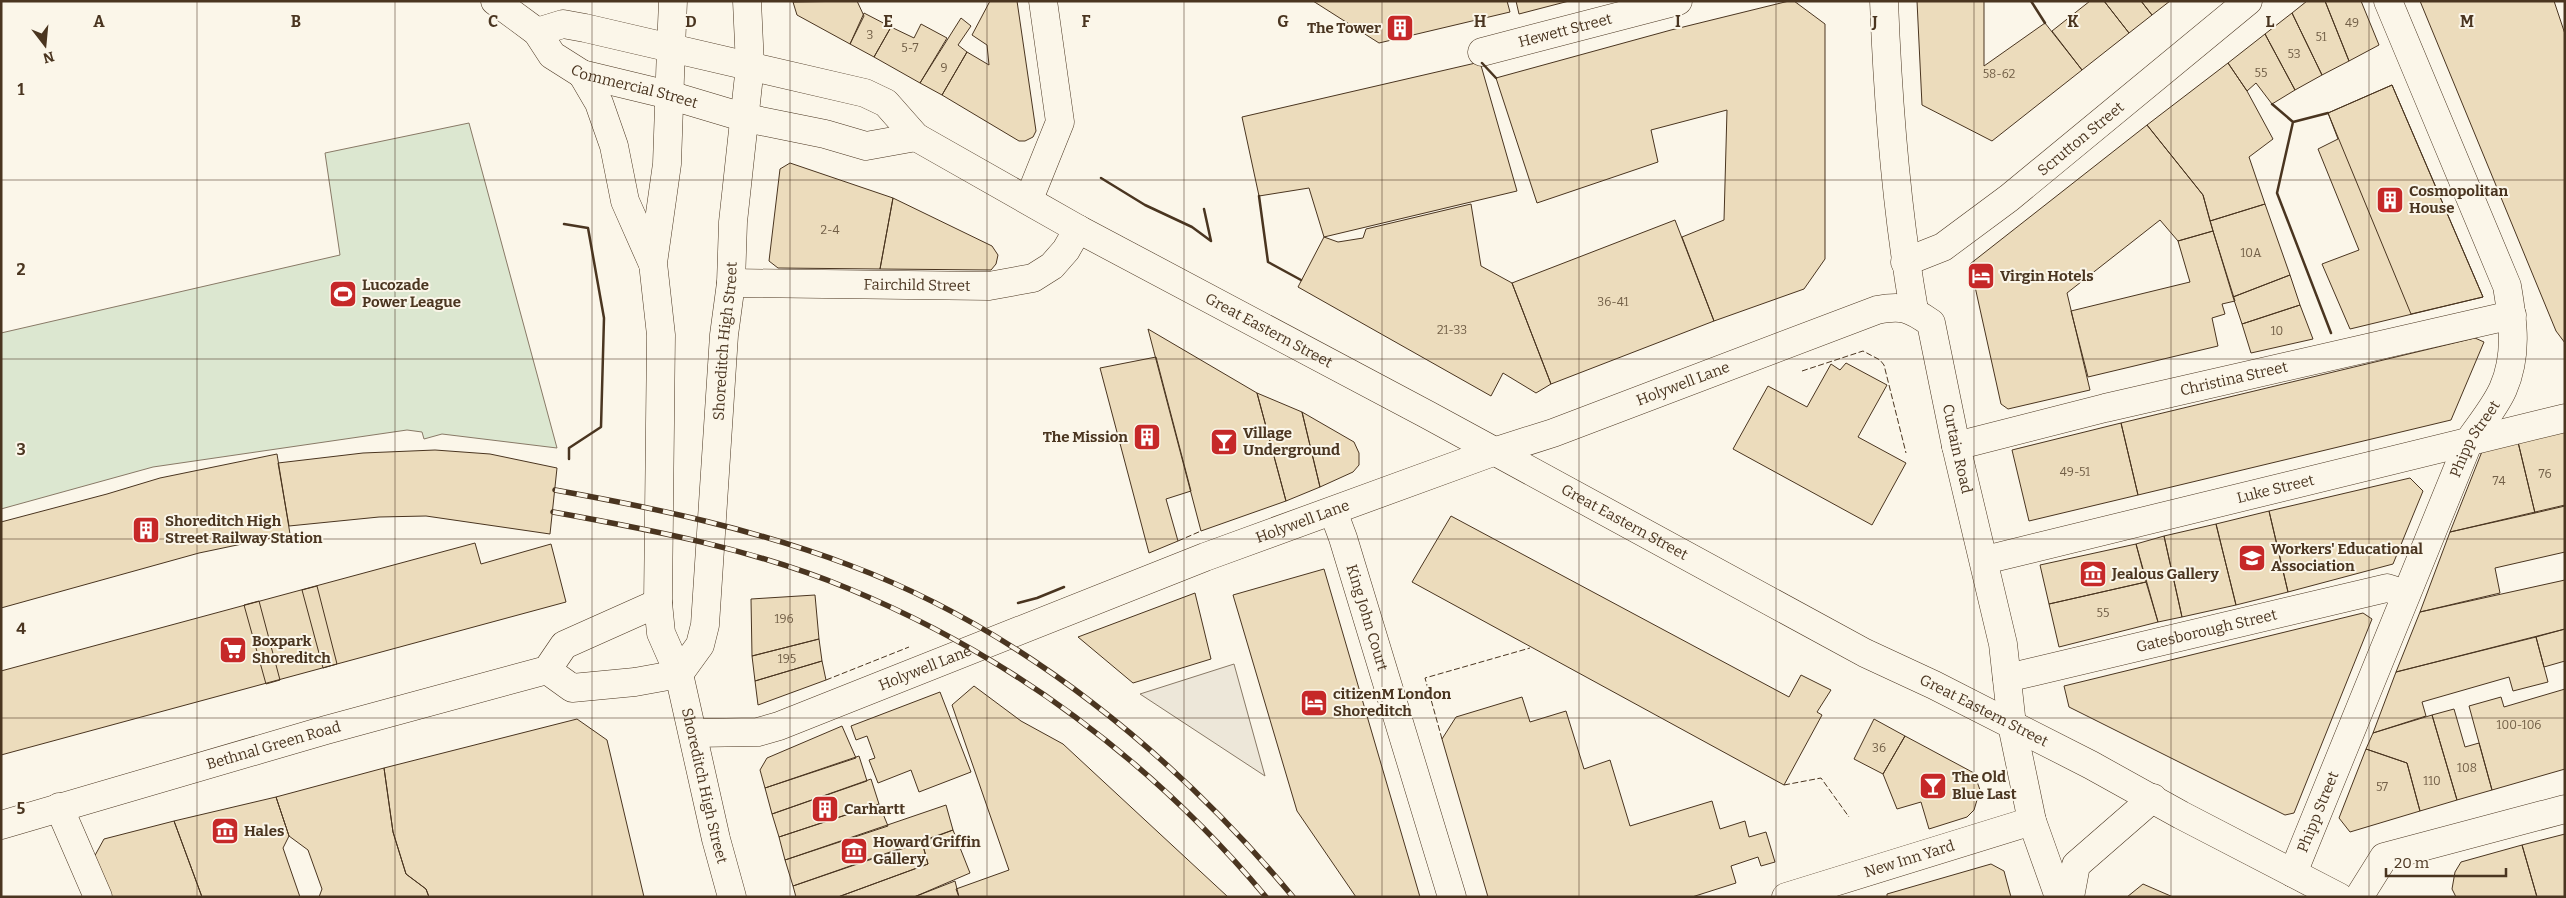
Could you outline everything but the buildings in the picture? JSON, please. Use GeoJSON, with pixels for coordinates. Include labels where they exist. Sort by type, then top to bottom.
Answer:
{"type":"FeatureCollection","features":[{"type":"Feature","properties":{"kind":"main road","name":"Commercial Street"},"geometry":{"type":"LineString","coordinates":[[495,1],[537,32],[552,55],[582,74],[669,95],[746,118]]}},
{"type":"Feature","properties":{"kind":"main road","name":"Shoreditch High Street"},"geometry":{"type":"LineString","coordinates":[[673,1],[664,187],[658,216],[653,264],[661,335],[658,603],[661,633],[679,674],[716,839],[732,897]]}},
{"type":"Feature","properties":{"kind":"main road","name":"Shoreditch High Street"},"geometry":{"type":"LineString","coordinates":[[679,674],[700,645],[704,625],[722,363],[731,283],[733,222],[746,118],[750,66],[747,1]]}},
{"type":"Feature","properties":{"kind":"main road"},"geometry":{"type":"LineString","coordinates":[[1028,199],[1060,122],[1043,1]]}},
{"type":"Feature","properties":{"kind":"main road","name":"Hewett Street"},"geometry":{"type":"LineString","coordinates":[[1482,52],[1678,1]]}},
{"type":"Feature","properties":{"kind":"main road"},"geometry":{"type":"LineString","coordinates":[[1884,1],[1888,100],[1906,262],[1914,310]]}},
{"type":"Feature","properties":{"kind":"main road","name":"Scrutton Street"},"geometry":{"type":"LineString","coordinates":[[1906,262],[1943,247],[2009,198],[2248,1]]}},
{"type":"Feature","properties":{"kind":"main road","name":"Phipp Street"},"geometry":{"type":"LineString","coordinates":[[2294,873],[2469,441],[2503,390],[2514,353],[2512,315],[2507,286],[2388,1]]}},
{"type":"Feature","properties":{"kind":"main road"},"geometry":{"type":"LineString","coordinates":[[537,32],[563,24],[750,66]]}},
{"type":"Feature","properties":{"kind":"main road","name":"Great Eastern Street"},"geometry":{"type":"LineString","coordinates":[[750,66],[866,93],[886,103],[916,137],[1078,229],[1421,411],[1865,653],[2012,725],[2339,897]]}},
{"type":"Feature","properties":{"kind":"main road"},"geometry":{"type":"LineString","coordinates":[[582,74],[599,103],[614,146],[625,201],[653,264]]}},
{"type":"Feature","properties":{"kind":"main road"},"geometry":{"type":"LineString","coordinates":[[746,118],[825,134],[866,146],[916,137]]}},
{"type":"Feature","properties":{"kind":"main road","name":"Fairchild Street"},"geometry":{"type":"LineString","coordinates":[[731,283],[989,286],[1033,278],[1052,266],[1066,250],[1078,229]]}},
{"type":"Feature","properties":{"kind":"main road","name":"Holywell Lane"},"geometry":{"type":"LineString","coordinates":[[693,733],[758,732],[779,726],[1205,557],[1333,512],[1436,472],[1553,433],[1877,310],[1896,306],[1914,310]]}},
{"type":"Feature","properties":{"kind":"main road","name":"Curtain Road"},"geometry":{"type":"LineString","coordinates":[[1914,310],[1931,323],[1956,446],[1985,560],[2003,644],[2012,725],[2032,821],[2059,897]]}},
{"type":"Feature","properties":{"kind":"main road","name":"Christina Street"},"geometry":{"type":"LineString","coordinates":[[1956,446],[2105,408],[2512,315]]}},
{"type":"Feature","properties":{"kind":"main road","name":"Luke Street"},"geometry":{"type":"LineString","coordinates":[[1985,560],[2565,418]]}},
{"type":"Feature","properties":{"kind":"main road","name":"King John Court"},"geometry":{"type":"LineString","coordinates":[[1333,512],[1343,538],[1452,897]]}},
{"type":"Feature","properties":{"kind":"main road","name":"Gatesborough Street"},"geometry":{"type":"LineString","coordinates":[[2007,678],[2387,588],[2406,594]]}},
{"type":"Feature","properties":{"kind":"main road"},"geometry":{"type":"LineString","coordinates":[[658,603],[564,645],[548,670],[572,688],[635,682],[679,674]]}},
{"type":"Feature","properties":{"kind":"main road","name":"Bethnal Green Road"},"geometry":{"type":"LineString","coordinates":[[1,825],[326,730],[548,670]]}},
{"type":"Feature","properties":{"kind":"main road"},"geometry":{"type":"LineString","coordinates":[[2070,897],[2076,865],[2153,798]]}},
{"type":"Feature","properties":{"kind":"main road"},"geometry":{"type":"LineString","coordinates":[[59,807],[98,897]]}},
{"type":"Feature","properties":{"kind":"main road"},"geometry":{"type":"LineString","coordinates":[[2359,897],[2384,857],[2565,809]]}},
{"type":"Feature","properties":{"kind":"main road","name":"New Inn Yard"},"geometry":{"type":"LineString","coordinates":[[1786,897],[2032,821]]}},
{"type":"Feature","properties":{"kind":"green space","name":"Lucozade Power League"},"geometry":{"type":"Polygon","coordinates":[[[469,123],[557,448],[442,434],[424,439],[422,432],[407,430],[153,467],[1,509],[1,333],[340,255],[325,153],[469,123]]]}},
{"type":"Feature","properties":{"kind":"shaded area"},"geometry":{"type":"Polygon","coordinates":[[[1234,664],[1265,776],[1140,694],[1234,664]]]}},
{"type":"Feature","properties":{"kind":"railway"},"geometry":{"type":"LineString","coordinates":[[555,490],[630,504],[704,521],[813,552],[913,592],[975,624],[1034,661],[1092,702],[1147,747],[1199,795],[1248,845],[1293,897]]}},
{"type":"Feature","properties":{"kind":"railway"},"geometry":{"type":"LineString","coordinates":[[553,512],[702,542],[775,562],[847,588],[907,615],[965,646],[1021,680],[1075,717],[1127,758],[1176,801],[1266,897]]}},
{"type":"Feature","properties":{"kind":"fence"},"geometry":{"type":"LineString","coordinates":[[1802,371],[1863,351],[1880,360],[1884,365],[1906,453]]}},
{"type":"Feature","properties":{"kind":"fence"},"geometry":{"type":"LineString","coordinates":[[1178,541],[1201,531]]}},
{"type":"Feature","properties":{"kind":"fence"},"geometry":{"type":"LineString","coordinates":[[826,680],[909,647]]}},
{"type":"Feature","properties":{"kind":"fence"},"geometry":{"type":"LineString","coordinates":[[1442,739],[1425,678],[1530,648]]}},
{"type":"Feature","properties":{"kind":"fence"},"geometry":{"type":"LineString","coordinates":[[1784,785],[1821,778],[1849,817]]}},
{"type":"Feature","properties":{"kind":"wall"},"geometry":{"type":"LineString","coordinates":[[2031,1],[2045,23]]}},
{"type":"Feature","properties":{"kind":"wall"},"geometry":{"type":"LineString","coordinates":[[1482,63],[1496,78]]}},
{"type":"Feature","properties":{"kind":"wall"},"geometry":{"type":"LineString","coordinates":[[2272,104],[2293,122]]}},
{"type":"Feature","properties":{"kind":"wall"},"geometry":{"type":"LineString","coordinates":[[2328,113],[2293,122],[2277,193],[2331,333]]}},
{"type":"Feature","properties":{"kind":"wall"},"geometry":{"type":"LineString","coordinates":[[1101,178],[1145,205],[1192,227],[1211,241],[1204,209]]}},
{"type":"Feature","properties":{"kind":"wall"},"geometry":{"type":"LineString","coordinates":[[1259,196],[1268,262],[1301,280]]}},
{"type":"Feature","properties":{"kind":"wall"},"geometry":{"type":"LineString","coordinates":[[564,224],[588,228],[604,318],[601,427],[569,448],[569,459]]}},
{"type":"Feature","properties":{"kind":"wall"},"geometry":{"type":"LineString","coordinates":[[1018,603],[1037,598],[1064,587]]}},
{"type":"Feature","properties":{"kind":"place","name":"The Tower"},"geometry":{"type":"Point","coordinates":[1400,28]}},
{"type":"Feature","properties":{"kind":"place","name":"Cosmopolitan House"},"geometry":{"type":"Point","coordinates":[2390,200]}},
{"type":"Feature","properties":{"kind":"place","name":"Virgin Hotels"},"geometry":{"type":"Point","coordinates":[1981,276]}},
{"type":"Feature","properties":{"kind":"place","name":"Lucozade Power League"},"geometry":{"type":"Point","coordinates":[343,294]}},
{"type":"Feature","properties":{"kind":"place","name":"The Mission"},"geometry":{"type":"Point","coordinates":[1147,437]}},
{"type":"Feature","properties":{"kind":"place","name":"Village Underground"},"geometry":{"type":"Point","coordinates":[1224,442]}},
{"type":"Feature","properties":{"kind":"place","name":"Shoreditch High Street Railway Station"},"geometry":{"type":"Point","coordinates":[146,530]}},
{"type":"Feature","properties":{"kind":"place","name":"Workers' Educational Association"},"geometry":{"type":"Point","coordinates":[2252,558]}},
{"type":"Feature","properties":{"kind":"place","name":"Jealous Gallery"},"geometry":{"type":"Point","coordinates":[2093,574]}},
{"type":"Feature","properties":{"kind":"place","name":"Boxpark Shoreditch"},"geometry":{"type":"Point","coordinates":[233,650]}},
{"type":"Feature","properties":{"kind":"place","name":"citizenM London Shoreditch"},"geometry":{"type":"Point","coordinates":[1314,703]}},
{"type":"Feature","properties":{"kind":"place","name":"The Old Blue Last"},"geometry":{"type":"Point","coordinates":[1933,786]}},
{"type":"Feature","properties":{"kind":"place","name":"Carhartt"},"geometry":{"type":"Point","coordinates":[825,809]}},
{"type":"Feature","properties":{"kind":"place","name":"Hales"},"geometry":{"type":"Point","coordinates":[225,831]}},
{"type":"Feature","properties":{"kind":"place","name":"Howard Griffin Gallery"},"geometry":{"type":"Point","coordinates":[854,851]}}]}
